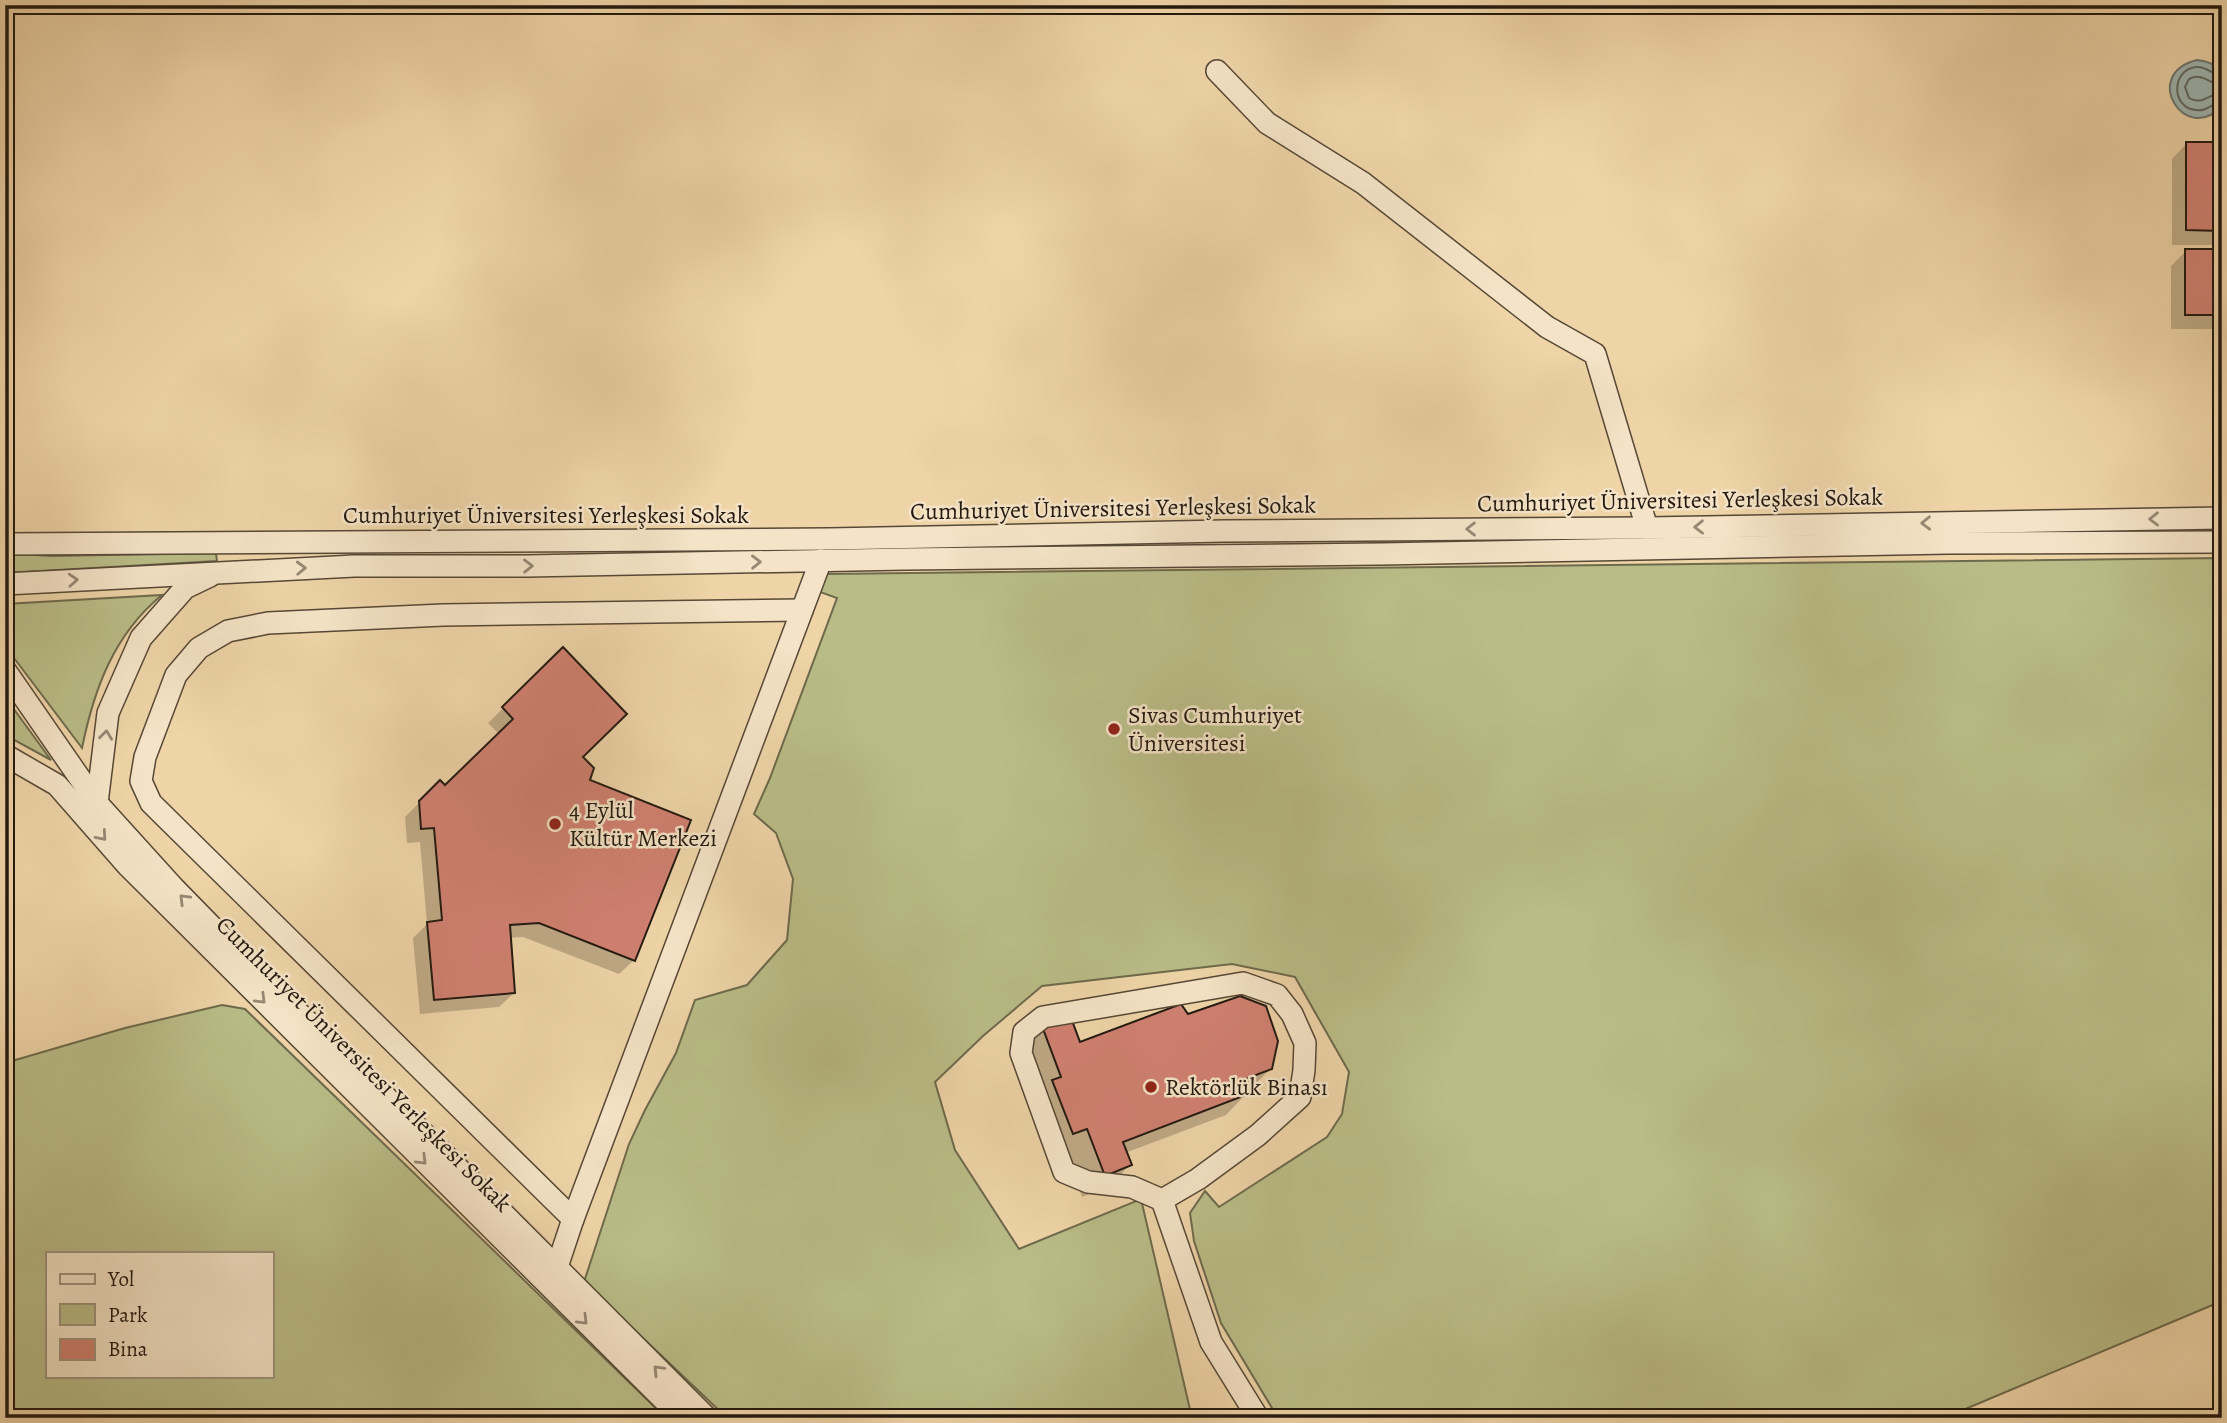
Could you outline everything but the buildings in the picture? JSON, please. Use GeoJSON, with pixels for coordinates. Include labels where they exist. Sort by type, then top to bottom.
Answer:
{"type":"FeatureCollection","features":[{"type":"Feature","properties":{"kind":"street"},"geometry":{"type":"LineString","coordinates":[[1217,71],[1267,123],[1363,183],[1547,327],[1595,354],[1647,528]]}},
{"type":"Feature","properties":{"kind":"street","name":"Cumhuriyet Üniversitesi Yerleşkesi Sokak"},"geometry":{"type":"LineString","coordinates":[[5,544],[816,539],[1211,531],[1647,528],[2222,518]]}},
{"type":"Feature","properties":{"kind":"street","name":"Cumhuriyet Üniversitesi Yerleşkesi Sokak"},"geometry":{"type":"LineString","coordinates":[[5,584],[354,566],[1381,554],[1948,543],[2222,542]]}},
{"type":"Feature","properties":{"kind":"street"},"geometry":{"type":"LineString","coordinates":[[557,1266],[821,560]]}},
{"type":"Feature","properties":{"kind":"street","name":"Cumhuriyet Üniversitesi Yerleşkesi Sokak"},"geometry":{"type":"LineString","coordinates":[[97,803],[108,713],[141,638],[186,588],[217,572]]}},
{"type":"Feature","properties":{"kind":"street","name":"Cumhuriyet Üniversitesi Yerleşkesi Sokak"},"geometry":{"type":"LineString","coordinates":[[573,1219],[151,803],[141,781],[145,757],[162,710],[176,675],[199,648],[228,631],[268,623],[443,615],[802,610]]}},
{"type":"Feature","properties":{"kind":"street","name":"Cumhuriyet Üniversitesi Yerleşkesi Sokak"},"geometry":{"type":"LineString","coordinates":[[5,670],[97,803],[174,888],[707,1418]]}},
{"type":"Feature","properties":{"kind":"street","name":"Cumhuriyet Üniversitesi Yerleşkesi Sokak"},"geometry":{"type":"LineString","coordinates":[[5,755],[57,785],[128,866],[682,1418]]}},
{"type":"Feature","properties":{"kind":"street"},"geometry":{"type":"LineString","coordinates":[[1162,1200],[1198,1179],[1258,1135],[1300,1097],[1305,1043],[1292,1014],[1277,995],[1244,984],[1043,1017],[1024,1032],[1021,1053],[1064,1172],[1088,1182],[1132,1187],[1162,1200],[1211,1342],[1258,1418]]}},
{"type":"Feature","properties":{"kind":"green space"},"geometry":{"type":"Polygon","coordinates":[[[5,553],[51,556],[216,553],[217,561],[5,573],[5,553]]]}},
{"type":"Feature","properties":{"kind":"green space"},"geometry":{"type":"Polygon","coordinates":[[[2222,558],[2222,1301],[1944,1418],[1278,1418],[1221,1323],[1194,1241],[1190,1213],[1205,1191],[1219,1207],[1327,1137],[1342,1114],[1349,1072],[1295,977],[1232,964],[1042,986],[983,1036],[935,1082],[955,1150],[1019,1249],[1141,1199],[1192,1418],[727,1418],[584,1282],[629,1144],[676,1053],[695,1000],[747,985],[787,940],[793,879],[776,833],[754,814],[837,598],[820,592],[826,574],[2222,558]]]}},
{"type":"Feature","properties":{"kind":"green space"},"geometry":{"type":"Polygon","coordinates":[[[162,595],[131,627],[108,664],[93,705],[82,748],[5,646],[5,604],[162,595]]]}},
{"type":"Feature","properties":{"kind":"green space"},"geometry":{"type":"Polygon","coordinates":[[[5,697],[51,760],[5,735],[5,697]]]}},
{"type":"Feature","properties":{"kind":"green space"},"geometry":{"type":"Polygon","coordinates":[[[222,1005],[245,1009],[666,1418],[5,1418],[5,1063],[125,1028],[222,1005]]]}},
{"type":"Feature","properties":{"kind":"water"},"geometry":{"type":"Polygon","coordinates":[[[2197,60],[2211,63],[2222,72],[2222,106],[2208,116],[2194,118],[2183,113],[2174,103],[2170,91],[2172,79],[2180,68],[2197,60]]]}},
{"type":"Feature","properties":{"kind":"place","name":"Sivas Cumhuriyet Üniversitesi"},"geometry":{"type":"Point","coordinates":[1114,729]}},
{"type":"Feature","properties":{"kind":"place","name":"4 Eylül Kültür Merkezi"},"geometry":{"type":"Point","coordinates":[555,824]}},
{"type":"Feature","properties":{"kind":"place","name":"Rektörlük Binası"},"geometry":{"type":"Point","coordinates":[1151,1087]}}]}
